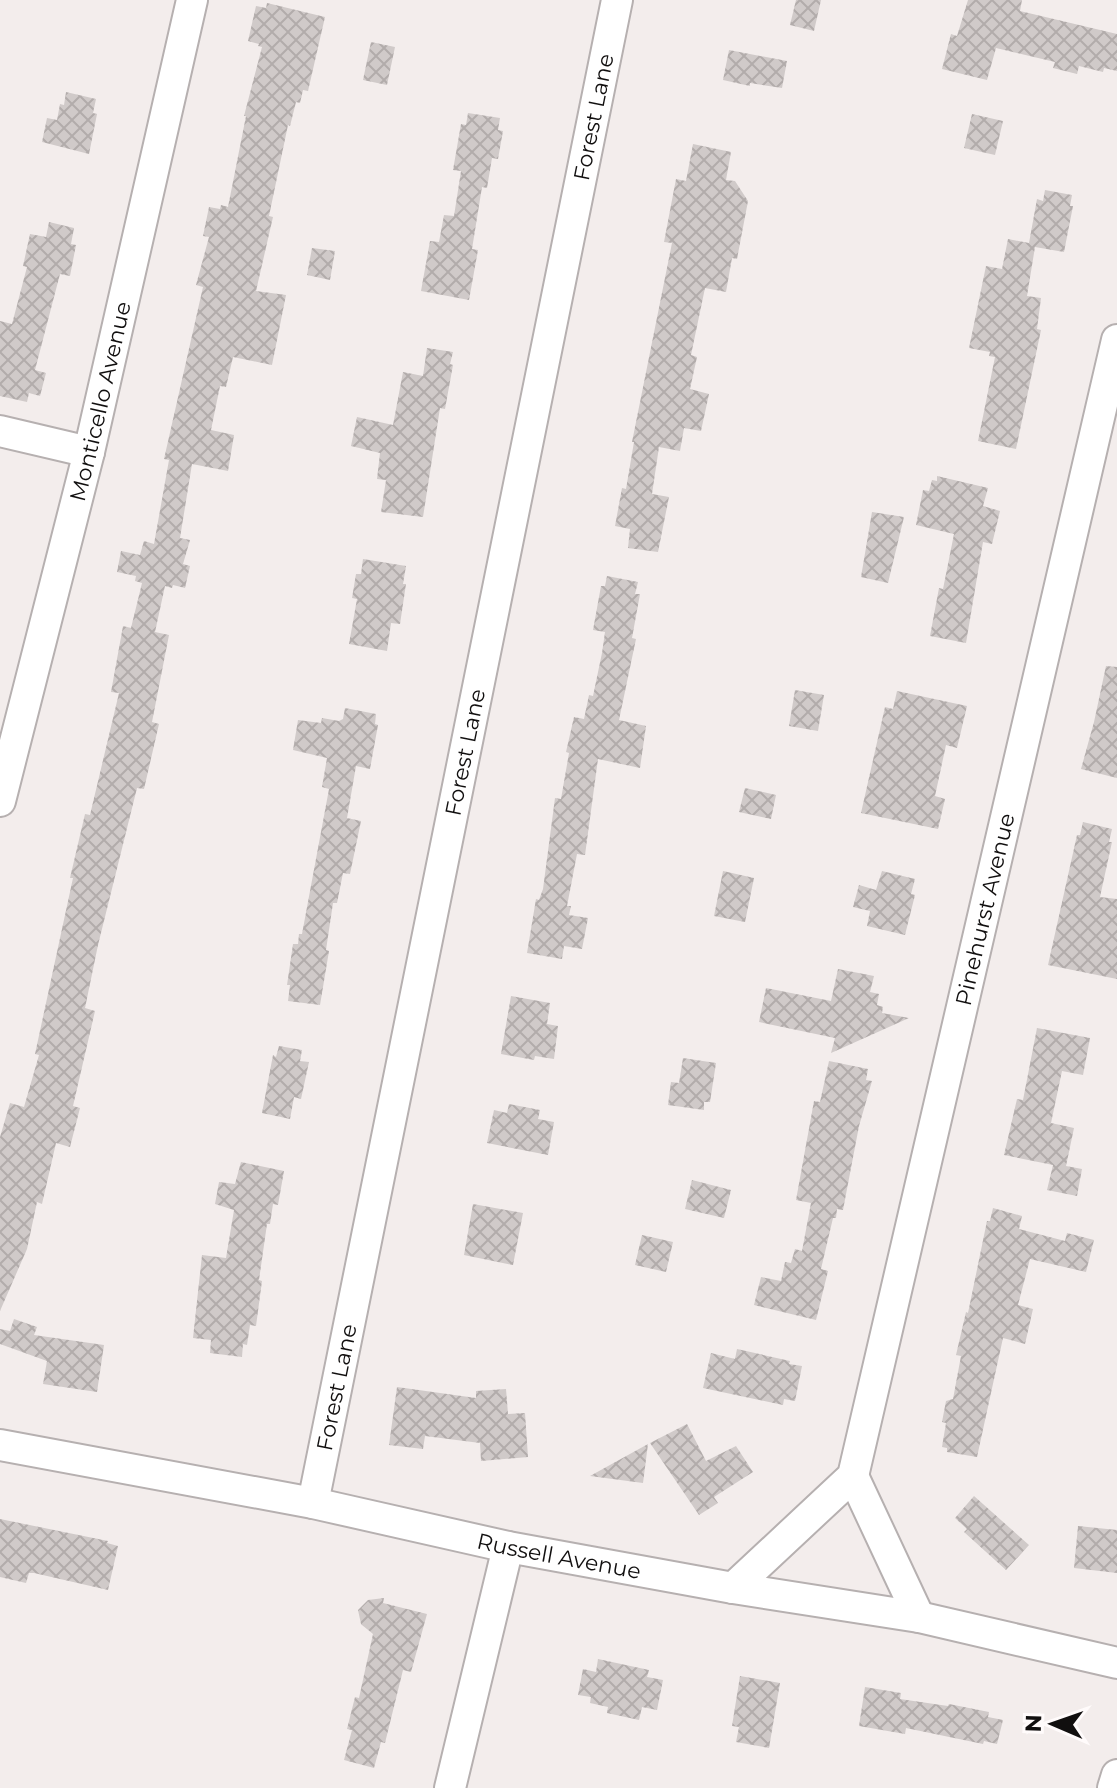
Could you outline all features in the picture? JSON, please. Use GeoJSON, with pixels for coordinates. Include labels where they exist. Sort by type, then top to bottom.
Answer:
{"type":"FeatureCollection","features":[{"type":"Feature","properties":{"kind":"street","name":"Monticello Avenue"},"geometry":{"type":"LineString","coordinates":[[0,801],[89,452],[192,0]]}},
{"type":"Feature","properties":{"kind":"street","name":"Forest Lane"},"geometry":{"type":"LineString","coordinates":[[313,1503],[617,0]]}},
{"type":"Feature","properties":{"kind":"street","name":"Pinehurst Avenue"},"geometry":{"type":"LineString","coordinates":[[853,1476],[1117,340]]}},
{"type":"Feature","properties":{"kind":"street"},"geometry":{"type":"LineString","coordinates":[[0,431],[89,452]]}},
{"type":"Feature","properties":{"kind":"street","name":"Russell Avenue"},"geometry":{"type":"LineString","coordinates":[[0,1445],[313,1503],[508,1547],[733,1588],[919,1617],[1117,1663]]}},
{"type":"Feature","properties":{"kind":"street"},"geometry":{"type":"LineString","coordinates":[[733,1588],[853,1476],[919,1617]]}},
{"type":"Feature","properties":{"kind":"street"},"geometry":{"type":"LineString","coordinates":[[450,1788],[508,1547]]}},
{"type":"Feature","properties":{"kind":"street"},"geometry":{"type":"LineString","coordinates":[[1113,1788],[1117,1775]]}},
{"type":"Feature","properties":{"kind":"building"},"geometry":{"type":"Polygon","coordinates":[[[796,0],[821,0],[814,31],[790,25],[796,0]]]}},
{"type":"Feature","properties":{"kind":"building"},"geometry":{"type":"Polygon","coordinates":[[[968,0],[1022,0],[1020,11],[1117,34],[1117,71],[1104,68],[1103,72],[1079,66],[1077,74],[1053,68],[1055,62],[996,48],[987,80],[942,69],[951,34],[957,36],[968,0]]]}},
{"type":"Feature","properties":{"kind":"building"},"geometry":{"type":"Polygon","coordinates":[[[267,3],[325,17],[308,91],[303,90],[288,125],[269,216],[273,217],[256,291],[286,295],[272,365],[233,357],[226,387],[220,386],[211,430],[234,435],[228,471],[192,464],[180,538],[190,540],[183,564],[190,566],[185,588],[165,586],[155,632],[169,635],[152,722],[159,724],[144,789],[137,788],[85,1008],[95,1011],[73,1106],[80,1108],[70,1147],[56,1143],[42,1204],[37,1202],[27,1249],[0,1311],[0,1137],[10,1103],[24,1107],[39,1055],[35,1054],[73,878],[70,878],[85,814],[90,815],[119,693],[111,692],[123,626],[131,628],[142,583],[135,581],[136,576],[117,572],[121,551],[140,555],[144,541],[154,544],[169,460],[164,459],[203,287],[196,285],[209,237],[203,236],[209,207],[228,207],[244,116],[262,47],[248,41],[256,6],[266,8],[267,3]]]}},
{"type":"Feature","properties":{"kind":"building"},"geometry":{"type":"Polygon","coordinates":[[[371,42],[395,47],[387,85],[363,80],[371,42]]]}},
{"type":"Feature","properties":{"kind":"building"},"geometry":{"type":"Polygon","coordinates":[[[729,50],[787,61],[782,88],[723,80],[729,50]]]}},
{"type":"Feature","properties":{"kind":"building"},"geometry":{"type":"Polygon","coordinates":[[[66,92],[96,99],[93,113],[97,114],[89,154],[42,142],[47,118],[57,120],[66,92]]]}},
{"type":"Feature","properties":{"kind":"building"},"geometry":{"type":"Polygon","coordinates":[[[468,113],[500,118],[498,130],[503,131],[498,159],[492,158],[487,188],[482,187],[472,249],[478,250],[469,300],[421,291],[430,241],[439,242],[444,215],[454,216],[461,171],[453,170],[461,124],[466,125],[468,113]]]}},
{"type":"Feature","properties":{"kind":"building"},"geometry":{"type":"Polygon","coordinates":[[[972,114],[1003,121],[995,155],[964,148],[972,114]]]}},
{"type":"Feature","properties":{"kind":"building"},"geometry":{"type":"Polygon","coordinates":[[[693,144],[731,152],[726,180],[735,181],[748,201],[737,259],[732,258],[726,292],[705,288],[691,355],[697,357],[690,389],[709,394],[701,431],[684,428],[680,451],[659,447],[652,494],[669,497],[658,552],[628,548],[630,529],[615,526],[622,488],[626,489],[632,442],[672,243],[664,242],[676,179],[686,181],[693,144]]]}},
{"type":"Feature","properties":{"kind":"building"},"geometry":{"type":"Polygon","coordinates":[[[1045,190],[1072,195],[1070,206],[1073,206],[1064,252],[1035,247],[1027,296],[1041,298],[1037,329],[1041,330],[1016,449],[978,441],[995,357],[989,356],[990,352],[969,348],[986,266],[1002,269],[1008,239],[1029,243],[1037,199],[1043,201],[1045,190]]]}},
{"type":"Feature","properties":{"kind":"building"},"geometry":{"type":"Polygon","coordinates":[[[49,222],[74,228],[71,244],[76,245],[70,276],[60,274],[35,370],[46,373],[40,396],[29,393],[27,402],[0,396],[0,321],[12,324],[27,267],[23,266],[30,234],[46,237],[49,222]]]}},
{"type":"Feature","properties":{"kind":"building"},"geometry":{"type":"Polygon","coordinates":[[[312,248],[335,251],[330,280],[307,275],[312,248]]]}},
{"type":"Feature","properties":{"kind":"building"},"geometry":{"type":"Polygon","coordinates":[[[427,348],[453,352],[450,364],[453,365],[445,409],[440,408],[423,517],[381,512],[386,480],[377,479],[380,453],[351,446],[357,417],[393,425],[403,372],[423,376],[427,348]]]}},
{"type":"Feature","properties":{"kind":"building"},"geometry":{"type":"Polygon","coordinates":[[[937,476],[988,488],[983,506],[1000,511],[992,544],[983,542],[966,643],[930,636],[954,534],[916,525],[923,490],[929,491],[932,480],[937,481],[937,476]]]}},
{"type":"Feature","properties":{"kind":"building"},"geometry":{"type":"Polygon","coordinates":[[[872,512],[904,517],[888,583],[861,577],[872,512]]]}},
{"type":"Feature","properties":{"kind":"building"},"geometry":{"type":"Polygon","coordinates":[[[363,559],[406,566],[400,624],[391,623],[387,651],[349,644],[357,599],[352,598],[356,574],[361,574],[363,559]]]}},
{"type":"Feature","properties":{"kind":"building"},"geometry":{"type":"Polygon","coordinates":[[[607,576],[638,582],[635,594],[640,594],[632,638],[636,639],[619,720],[646,726],[640,768],[598,759],[585,855],[577,854],[567,906],[571,906],[569,915],[588,918],[582,949],[564,946],[562,959],[527,953],[536,899],[539,900],[543,889],[555,798],[561,799],[569,753],[566,752],[574,717],[584,719],[589,695],[593,696],[605,632],[593,630],[601,586],[605,586],[607,576]]]}},
{"type":"Feature","properties":{"kind":"building"},"geometry":{"type":"Polygon","coordinates":[[[1106,666],[1117,667],[1117,778],[1081,769],[1106,666]]]}},
{"type":"Feature","properties":{"kind":"building"},"geometry":{"type":"Polygon","coordinates":[[[795,690],[824,695],[818,731],[789,726],[795,690]]]}},
{"type":"Feature","properties":{"kind":"building"},"geometry":{"type":"Polygon","coordinates":[[[897,691],[967,706],[957,748],[946,745],[935,796],[945,799],[938,829],[861,813],[885,707],[893,709],[897,691]]]}},
{"type":"Feature","properties":{"kind":"building"},"geometry":{"type":"Polygon","coordinates":[[[345,708],[376,714],[375,724],[378,725],[370,769],[356,766],[347,818],[361,821],[350,874],[343,873],[337,903],[333,903],[320,1005],[288,1001],[293,944],[298,944],[299,934],[302,934],[329,789],[322,787],[327,758],[293,750],[298,720],[321,723],[322,718],[339,721],[343,719],[345,708]]]}},
{"type":"Feature","properties":{"kind":"building"},"geometry":{"type":"Polygon","coordinates":[[[745,788],[776,795],[771,819],[739,812],[745,788]]]}},
{"type":"Feature","properties":{"kind":"building"},"geometry":{"type":"Polygon","coordinates":[[[1083,822],[1112,829],[1100,897],[1117,899],[1117,979],[1048,965],[1077,835],[1080,835],[1083,822]]]}},
{"type":"Feature","properties":{"kind":"building"},"geometry":{"type":"Polygon","coordinates":[[[723,871],[754,878],[745,922],[714,916],[723,871]]]}},
{"type":"Feature","properties":{"kind":"building"},"geometry":{"type":"Polygon","coordinates":[[[882,871],[915,879],[911,894],[915,895],[905,935],[867,926],[870,911],[853,907],[859,885],[876,890],[882,871]]]}},
{"type":"Feature","properties":{"kind":"building"},"geometry":{"type":"Polygon","coordinates":[[[838,969],[874,976],[870,992],[879,994],[877,1005],[883,1007],[882,1013],[909,1018],[831,1053],[835,1038],[759,1022],[766,988],[831,1001],[838,969]]]}},
{"type":"Feature","properties":{"kind":"building"},"geometry":{"type":"Polygon","coordinates":[[[511,996],[550,1003],[547,1024],[558,1026],[554,1059],[535,1056],[534,1060],[501,1054],[511,996]]]}},
{"type":"Feature","properties":{"kind":"building"},"geometry":{"type":"Polygon","coordinates":[[[1037,1028],[1090,1038],[1083,1075],[1062,1071],[1051,1123],[1074,1128],[1066,1166],[1082,1169],[1077,1196],[1047,1190],[1053,1165],[1004,1155],[1017,1099],[1023,1100],[1037,1028]]]}},
{"type":"Feature","properties":{"kind":"building"},"geometry":{"type":"Polygon","coordinates":[[[279,1046],[302,1050],[300,1061],[309,1062],[301,1099],[294,1097],[290,1119],[262,1113],[273,1055],[276,1057],[279,1046]]]}},
{"type":"Feature","properties":{"kind":"building"},"geometry":{"type":"Polygon","coordinates":[[[683,1058],[716,1063],[710,1102],[704,1102],[704,1110],[668,1105],[671,1082],[679,1083],[683,1058]]]}},
{"type":"Feature","properties":{"kind":"building"},"geometry":{"type":"Polygon","coordinates":[[[829,1061],[868,1069],[866,1080],[872,1081],[859,1126],[843,1210],[837,1209],[836,1218],[833,1218],[821,1269],[828,1271],[816,1320],[754,1305],[761,1277],[781,1281],[785,1262],[791,1263],[795,1249],[802,1251],[811,1203],[796,1200],[814,1101],[820,1102],[829,1061]]]}},
{"type":"Feature","properties":{"kind":"building"},"geometry":{"type":"Polygon","coordinates":[[[509,1104],[540,1110],[538,1119],[554,1122],[548,1155],[487,1143],[494,1110],[507,1113],[509,1104]]]}},
{"type":"Feature","properties":{"kind":"building"},"geometry":{"type":"Polygon","coordinates":[[[241,1162],[284,1171],[278,1205],[273,1204],[270,1224],[267,1224],[256,1326],[250,1325],[242,1357],[210,1353],[211,1340],[193,1338],[202,1255],[226,1258],[234,1210],[215,1204],[219,1182],[235,1184],[241,1162]]]}},
{"type":"Feature","properties":{"kind":"building"},"geometry":{"type":"Polygon","coordinates":[[[692,1180],[731,1190],[724,1218],[685,1209],[692,1180]]]}},
{"type":"Feature","properties":{"kind":"building"},"geometry":{"type":"Polygon","coordinates":[[[473,1204],[523,1213],[513,1265],[464,1255],[473,1204]]]}},
{"type":"Feature","properties":{"kind":"building"},"geometry":{"type":"Polygon","coordinates":[[[993,1208],[1022,1216],[1019,1229],[1065,1241],[1067,1233],[1094,1240],[1086,1272],[1030,1259],[1018,1305],[1033,1309],[1025,1344],[1003,1338],[977,1457],[947,1452],[947,1448],[942,1447],[946,1423],[942,1422],[946,1401],[953,1399],[961,1356],[956,1355],[987,1221],[990,1221],[993,1208]]]}},
{"type":"Feature","properties":{"kind":"building"},"geometry":{"type":"Polygon","coordinates":[[[642,1235],[673,1242],[666,1272],[635,1265],[642,1235]]]}},
{"type":"Feature","properties":{"kind":"building"},"geometry":{"type":"Polygon","coordinates":[[[14,1319],[37,1327],[34,1335],[104,1345],[97,1392],[43,1384],[47,1361],[0,1344],[0,1329],[10,1331],[14,1319]]]}},
{"type":"Feature","properties":{"kind":"building"},"geometry":{"type":"Polygon","coordinates":[[[737,1349],[802,1366],[795,1401],[784,1399],[783,1405],[703,1388],[711,1353],[735,1359],[737,1349]]]}},
{"type":"Feature","properties":{"kind":"building"},"geometry":{"type":"Polygon","coordinates":[[[397,1387],[476,1398],[476,1391],[506,1389],[508,1414],[525,1413],[528,1457],[481,1461],[480,1443],[425,1436],[423,1449],[389,1445],[397,1387]]]}},
{"type":"Feature","properties":{"kind":"building"},"geometry":{"type":"Polygon","coordinates":[[[687,1424],[706,1461],[736,1446],[753,1472],[714,1497],[718,1503],[699,1515],[650,1443],[687,1424]]]}},
{"type":"Feature","properties":{"kind":"building"},"geometry":{"type":"Polygon","coordinates":[[[648,1444],[643,1483],[590,1476],[648,1444]]]}},
{"type":"Feature","properties":{"kind":"building"},"geometry":{"type":"Polygon","coordinates":[[[974,1496],[1029,1545],[1006,1570],[964,1532],[967,1529],[955,1518],[974,1496]]]}},
{"type":"Feature","properties":{"kind":"building"},"geometry":{"type":"Polygon","coordinates":[[[0,1519],[108,1541],[118,1546],[108,1590],[34,1573],[29,1573],[26,1583],[0,1577],[0,1519]]]}},
{"type":"Feature","properties":{"kind":"building"},"geometry":{"type":"Polygon","coordinates":[[[1078,1526],[1117,1530],[1117,1573],[1074,1568],[1078,1526]]]}},
{"type":"Feature","properties":{"kind":"building"},"geometry":{"type":"Polygon","coordinates":[[[384,1598],[383,1603],[427,1614],[411,1672],[403,1670],[385,1743],[381,1742],[374,1768],[344,1760],[352,1730],[347,1729],[355,1697],[359,1698],[373,1634],[361,1624],[358,1610],[368,1600],[384,1598]]]}},
{"type":"Feature","properties":{"kind":"building"},"geometry":{"type":"Polygon","coordinates":[[[598,1659],[649,1670],[647,1677],[663,1680],[657,1710],[642,1707],[639,1720],[607,1713],[608,1707],[590,1703],[591,1697],[578,1695],[583,1669],[596,1672],[598,1659]]]}},
{"type":"Feature","properties":{"kind":"building"},"geometry":{"type":"Polygon","coordinates":[[[740,1676],[780,1683],[769,1748],[736,1742],[739,1727],[732,1726],[740,1676]]]}},
{"type":"Feature","properties":{"kind":"building"},"geometry":{"type":"Polygon","coordinates":[[[865,1687],[901,1693],[900,1699],[989,1712],[988,1717],[1003,1720],[997,1744],[984,1741],[983,1744],[906,1728],[905,1734],[859,1726],[865,1687]]]}}]}
